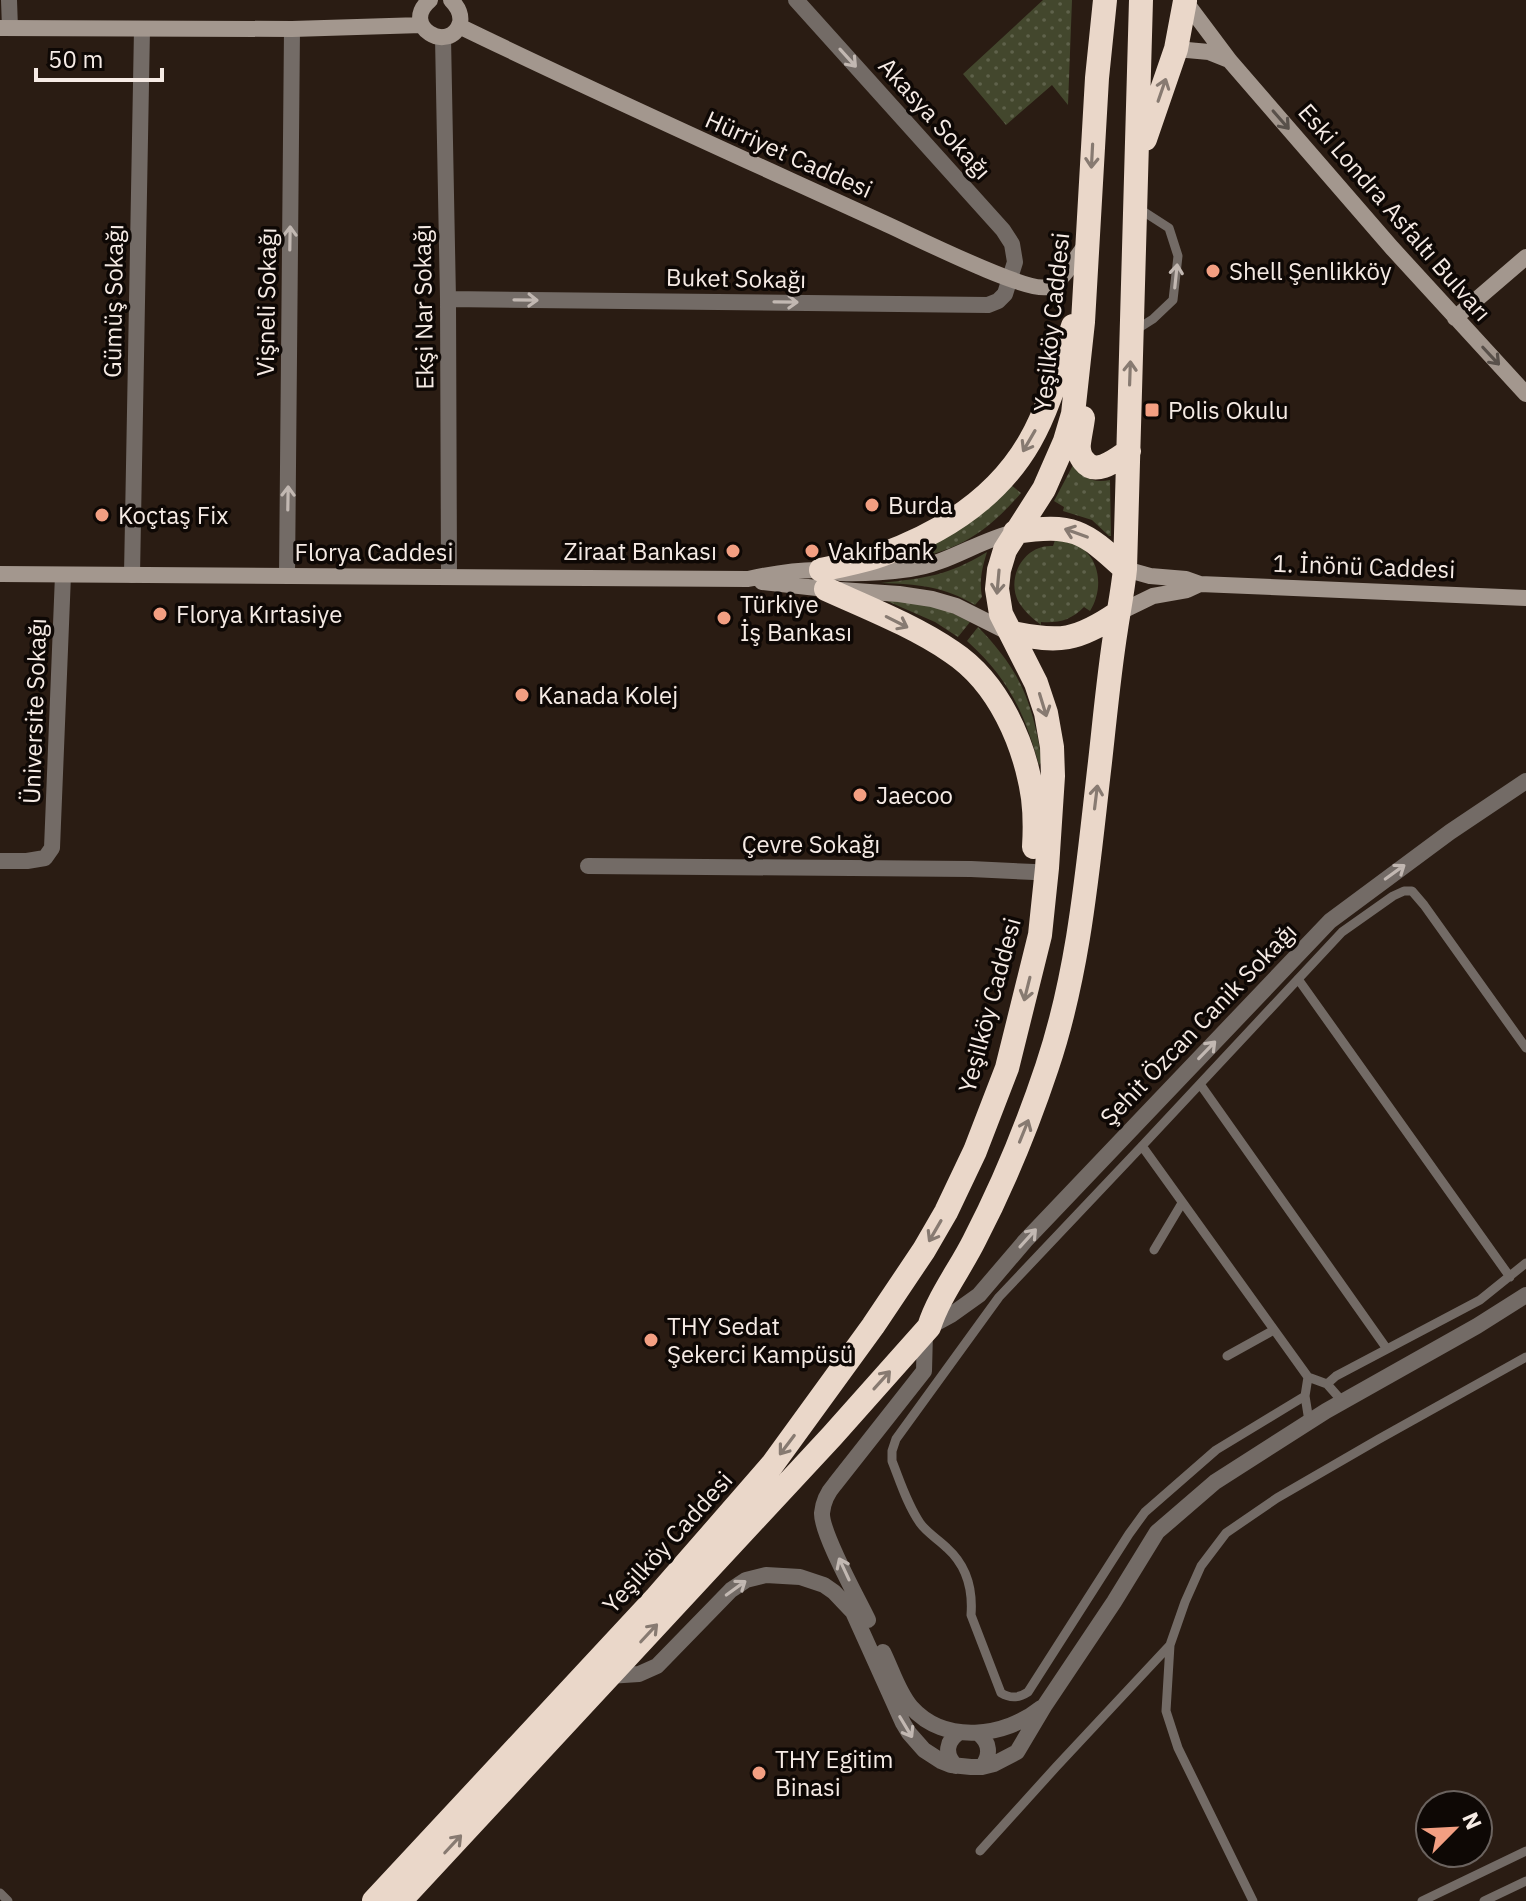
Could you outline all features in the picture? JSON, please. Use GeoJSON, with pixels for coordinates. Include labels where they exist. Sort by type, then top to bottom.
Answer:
{"type":"FeatureCollection","features":[{"type":"Feature","properties":{"kind":"highway"},"geometry":{"type":"LineString","coordinates":[[1095,0],[1097,78]]}},
{"type":"Feature","properties":{"kind":"highway"},"geometry":{"type":"LineString","coordinates":[[1097,78],[1105,0]]}},
{"type":"Feature","properties":{"kind":"highway"},"geometry":{"type":"LineString","coordinates":[[1140,89],[1141,0]]}},
{"type":"Feature","properties":{"kind":"highway"},"geometry":{"type":"LineString","coordinates":[[1140,89],[1156,0]]}},
{"type":"Feature","properties":{"kind":"highway"},"geometry":{"type":"LineString","coordinates":[[1136,164],[1176,49],[1185,0]]}},
{"type":"Feature","properties":{"kind":"highway","name":"Yeşilköy Caddesi"},"geometry":{"type":"LineString","coordinates":[[374,1901],[657,1597],[772,1465],[924,1250],[975,1151],[1007,1068],[1040,935],[1052,805],[1052,747],[1046,713],[1036,683],[1001,614],[997,589],[999,570],[1005,550],[1055,466],[1073,414],[1088,241],[1097,78]]}},
{"type":"Feature","properties":{"kind":"highway","name":"Yeşilköy Caddesi"},"geometry":{"type":"LineString","coordinates":[[400,1901],[832,1436],[927,1329],[996,1197],[1038,1093],[1063,1010],[1085,888],[1125,569],[1140,89]]}},
{"type":"Feature","properties":{"kind":"highway"},"geometry":{"type":"LineString","coordinates":[[824,579],[922,539],[951,524],[988,495],[1030,441],[1043,414],[1084,290]]}},
{"type":"Feature","properties":{"kind":"highway"},"geometry":{"type":"LineString","coordinates":[[1077,381],[1083,415],[1078,446],[1081,459],[1094,468],[1104,466],[1129,451]]}},
{"type":"Feature","properties":{"kind":"highway"},"geometry":{"type":"LineString","coordinates":[[1015,532],[1053,527],[1075,531],[1103,549],[1125,569]]}},
{"type":"Feature","properties":{"kind":"highway"},"geometry":{"type":"LineString","coordinates":[[824,579],[879,613],[953,652],[992,691],[1016,738],[1028,771],[1033,801],[1034,872],[1040,935]]}},
{"type":"Feature","properties":{"kind":"highway"},"geometry":{"type":"LineString","coordinates":[[1012,633],[1059,640],[1086,633],[1118,613]]}},
{"type":"Feature","properties":{"kind":"main road"},"geometry":{"type":"LineString","coordinates":[[428,0],[421,12],[422,25],[430,35],[443,37],[459,26],[457,2]]}},
{"type":"Feature","properties":{"kind":"main road","name":"Eski Londra Asfaltı Bulvarı"},"geometry":{"type":"LineString","coordinates":[[1185,0],[1230,61],[1455,318],[1526,394]]}},
{"type":"Feature","properties":{"kind":"main road"},"geometry":{"type":"LineString","coordinates":[[5,28],[292,29],[422,25]]}},
{"type":"Feature","properties":{"kind":"main road","name":"Hürriyet Caddesi"},"geometry":{"type":"LineString","coordinates":[[459,26],[617,102],[1010,280],[1038,288],[1054,284],[1063,277],[1088,241]]}},
{"type":"Feature","properties":{"kind":"main road"},"geometry":{"type":"LineString","coordinates":[[1176,49],[1209,52],[1230,61]]}},
{"type":"Feature","properties":{"kind":"main road"},"geometry":{"type":"LineString","coordinates":[[1455,318],[1526,257]]}},
{"type":"Feature","properties":{"kind":"main road","name":"Florya Caddesi"},"geometry":{"type":"LineString","coordinates":[[824,579],[840,573],[913,569],[1015,532]]}},
{"type":"Feature","properties":{"kind":"main road"},"geometry":{"type":"LineString","coordinates":[[1125,569],[1200,584]]}},
{"type":"Feature","properties":{"kind":"main road","name":"Florya Caddesi"},"geometry":{"type":"LineString","coordinates":[[0,574],[748,579],[764,575],[824,579],[932,599],[956,606],[1012,633]]}},
{"type":"Feature","properties":{"kind":"main road"},"geometry":{"type":"LineString","coordinates":[[1118,613],[1153,596],[1187,590],[1200,584]]}},
{"type":"Feature","properties":{"kind":"main road","name":"1. İnönü Caddesi"},"geometry":{"type":"LineString","coordinates":[[1200,584],[1526,598]]}},
{"type":"Feature","properties":{"kind":"street"},"geometry":{"type":"LineString","coordinates":[[5,28],[9,0]]}},
{"type":"Feature","properties":{"kind":"street","name":"Akasya Sokağı"},"geometry":{"type":"LineString","coordinates":[[796,0],[1003,230],[1012,244],[1015,262],[1010,280]]}},
{"type":"Feature","properties":{"kind":"street","name":"Gümüş Sokağı"},"geometry":{"type":"LineString","coordinates":[[132,575],[142,29]]}},
{"type":"Feature","properties":{"kind":"street","name":"Vişneli Sokağı"},"geometry":{"type":"LineString","coordinates":[[287,576],[292,29]]}},
{"type":"Feature","properties":{"kind":"street","name":"Ekşi Nar Sokağı"},"geometry":{"type":"LineString","coordinates":[[443,37],[449,576]]}},
{"type":"Feature","properties":{"kind":"street","name":"Buket Sokağı"},"geometry":{"type":"LineString","coordinates":[[448,299],[988,305],[1005,294],[1010,280]]}},
{"type":"Feature","properties":{"kind":"street","name":"Üniversite Sokağı"},"geometry":{"type":"LineString","coordinates":[[0,861],[45,858],[52,848],[63,575]]}},
{"type":"Feature","properties":{"kind":"street","name":"Şehit Özcan Canik Sokağı"},"geometry":{"type":"LineString","coordinates":[[927,1329],[979,1295],[1025,1241],[1330,921],[1450,832],[1526,781]]}},
{"type":"Feature","properties":{"kind":"street","name":"Çevre Sokağı"},"geometry":{"type":"LineString","coordinates":[[588,866],[1034,872]]}},
{"type":"Feature","properties":{"kind":"street"},"geometry":{"type":"LineString","coordinates":[[608,1676],[639,1674],[657,1666],[731,1590],[746,1580],[777,1575],[812,1580],[834,1592],[853,1612],[909,1733],[933,1756],[956,1766],[994,1764],[1017,1752],[1157,1532],[1215,1482],[1309,1421],[1526,1295]]}},
{"type":"Feature","properties":{"kind":"street"},"geometry":{"type":"LineString","coordinates":[[927,1329],[924,1371],[828,1492],[822,1513],[826,1534],[904,1697],[928,1722],[949,1730],[978,1733],[1019,1723],[1045,1705]]}},
{"type":"Feature","properties":{"kind":"street"},"geometry":{"type":"LineString","coordinates":[[956,1766],[949,1758],[948,1747],[951,1738],[960,1732]]}},
{"type":"Feature","properties":{"kind":"street"},"geometry":{"type":"LineString","coordinates":[[978,1733],[983,1736],[988,1748],[982,1767]]}},
{"type":"Feature","properties":{"kind":"lane"},"geometry":{"type":"LineString","coordinates":[[1131,333],[1153,319],[1173,300],[1178,256],[1169,228],[1134,206]]}},
{"type":"Feature","properties":{"kind":"lane"},"geometry":{"type":"LineString","coordinates":[[1305,1396],[1216,1450],[1145,1512],[1028,1692],[1017,1697],[1001,1693],[971,1615],[967,1575],[954,1554],[917,1520],[892,1461],[896,1439],[999,1297],[1342,932],[1393,896],[1412,891],[1526,1048]]}},
{"type":"Feature","properties":{"kind":"lane"},"geometry":{"type":"LineString","coordinates":[[1298,979],[1510,1277]]}},
{"type":"Feature","properties":{"kind":"lane"},"geometry":{"type":"LineString","coordinates":[[1200,1084],[1387,1349]]}},
{"type":"Feature","properties":{"kind":"lane"},"geometry":{"type":"LineString","coordinates":[[1142,1146],[1308,1377],[1327,1384],[1342,1401]]}},
{"type":"Feature","properties":{"kind":"lane"},"geometry":{"type":"LineString","coordinates":[[1154,1250],[1182,1203]]}},
{"type":"Feature","properties":{"kind":"lane"},"geometry":{"type":"LineString","coordinates":[[1327,1384],[1336,1376],[1488,1295],[1526,1263]]}},
{"type":"Feature","properties":{"kind":"lane"},"geometry":{"type":"LineString","coordinates":[[1227,1356],[1274,1330]]}},
{"type":"Feature","properties":{"kind":"lane"},"geometry":{"type":"LineString","coordinates":[[1253,1901],[1178,1748],[1166,1711],[1170,1645],[1201,1566],[1226,1533],[1277,1498],[1526,1357]]}},
{"type":"Feature","properties":{"kind":"lane"},"geometry":{"type":"LineString","coordinates":[[1308,1377],[1305,1396],[1309,1421]]}},
{"type":"Feature","properties":{"kind":"lane"},"geometry":{"type":"LineString","coordinates":[[980,1851],[1170,1645]]}},
{"type":"Feature","properties":{"kind":"lane"},"geometry":{"type":"LineString","coordinates":[[1422,1901],[1526,1851]]}},
{"type":"Feature","properties":{"kind":"lane"},"geometry":{"type":"LineString","coordinates":[[1484,1901],[1526,1881]]}},
{"type":"Feature","properties":{"kind":"lane"},"geometry":{"type":"LineString","coordinates":[[0,1893],[8,1901]]}},
{"type":"Feature","properties":{"kind":"green space"},"geometry":{"type":"Polygon","coordinates":[[[1043,0],[1072,0],[1068,105],[1052,85],[1006,125],[963,74],[1043,0]]]}},
{"type":"Feature","properties":{"kind":"green space"},"geometry":{"type":"Polygon","coordinates":[[[1073,465],[1089,479],[1110,480],[1111,536],[1092,520],[1063,511],[1064,507],[1054,501],[1073,465]]]}},
{"type":"Feature","properties":{"kind":"green space"},"geometry":{"type":"Polygon","coordinates":[[[1011,485],[1021,493],[979,532],[933,554],[894,562],[972,521],[1011,485]]]}},
{"type":"Feature","properties":{"kind":"green space"},"geometry":{"type":"Polygon","coordinates":[[[1055,540],[1074,544],[1090,556],[1097,573],[1097,593],[1090,611],[1084,607],[1070,618],[1041,622],[1041,625],[1018,601],[1014,582],[1020,563],[1026,556],[1034,550],[1053,546],[1055,540]]]}},
{"type":"Feature","properties":{"kind":"green space"},"geometry":{"type":"Polygon","coordinates":[[[987,552],[982,574],[982,597],[975,605],[930,587],[881,583],[936,575],[987,552]]]}},
{"type":"Feature","properties":{"kind":"green space"},"geometry":{"type":"Polygon","coordinates":[[[903,600],[944,609],[970,622],[958,637],[935,622],[887,601],[903,600]]]}},
{"type":"Feature","properties":{"kind":"green space"},"geometry":{"type":"Polygon","coordinates":[[[978,627],[1005,658],[1023,689],[1038,741],[1042,762],[1039,765],[1013,697],[994,669],[967,641],[978,627]]]}},
{"type":"Feature","properties":{"kind":"place","name":"Shell Şenlikköy"},"geometry":{"type":"Point","coordinates":[1213,271]}},
{"type":"Feature","properties":{"kind":"place","name":"Polis Okulu"},"geometry":{"type":"Point","coordinates":[1152,410]}},
{"type":"Feature","properties":{"kind":"place","name":"Burda"},"geometry":{"type":"Point","coordinates":[872,505]}},
{"type":"Feature","properties":{"kind":"place","name":"Koçtaş Fix"},"geometry":{"type":"Point","coordinates":[102,515]}},
{"type":"Feature","properties":{"kind":"place","name":"Ziraat Bankası"},"geometry":{"type":"Point","coordinates":[733,551]}},
{"type":"Feature","properties":{"kind":"place","name":"Vakıfbank"},"geometry":{"type":"Point","coordinates":[812,551]}},
{"type":"Feature","properties":{"kind":"place","name":"Florya Kırtasiye"},"geometry":{"type":"Point","coordinates":[160,614]}},
{"type":"Feature","properties":{"kind":"place","name":"Türkiye İş Bankası"},"geometry":{"type":"Point","coordinates":[724,618]}},
{"type":"Feature","properties":{"kind":"place","name":"Kanada Kolej"},"geometry":{"type":"Point","coordinates":[522,695]}},
{"type":"Feature","properties":{"kind":"place","name":"Jaecoo"},"geometry":{"type":"Point","coordinates":[860,795]}},
{"type":"Feature","properties":{"kind":"place","name":"THY Sedat Şekerci Kampüsü"},"geometry":{"type":"Point","coordinates":[651,1340]}},
{"type":"Feature","properties":{"kind":"place","name":"THY Egitim Binasi"},"geometry":{"type":"Point","coordinates":[759,1773]}}]}
